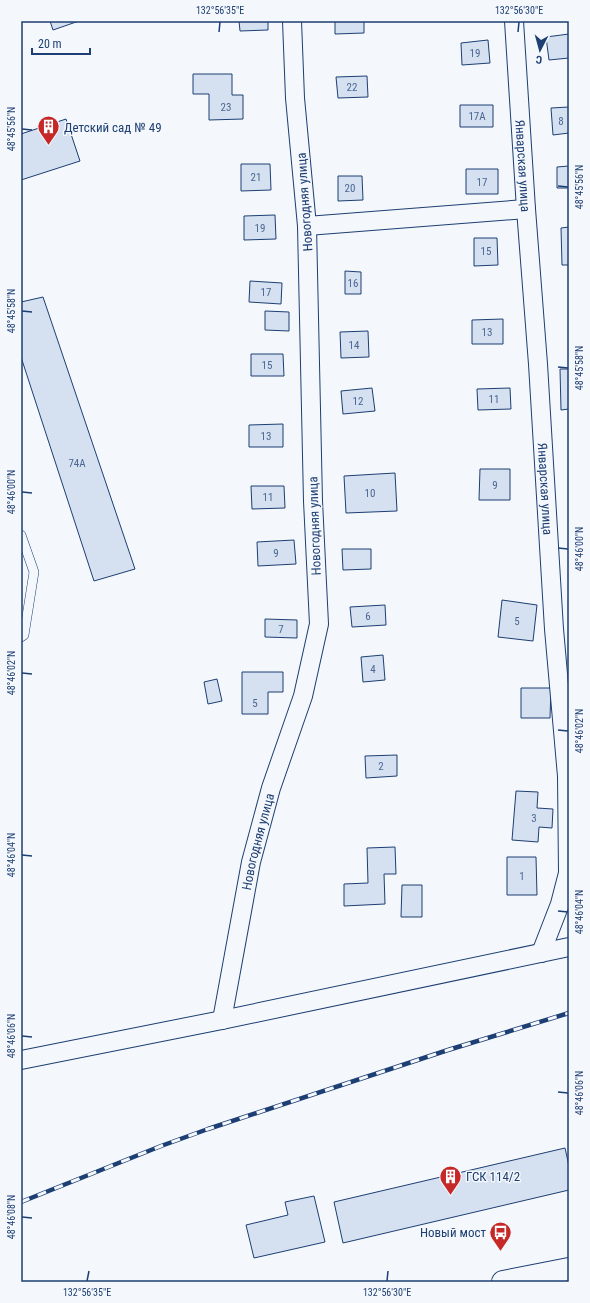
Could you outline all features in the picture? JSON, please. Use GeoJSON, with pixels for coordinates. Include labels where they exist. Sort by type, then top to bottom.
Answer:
{"type":"FeatureCollection","features":[{"type":"Feature","properties":{"kind":"main road"},"geometry":{"type":"LineString","coordinates":[[502,1282],[569,1269]]}},
{"type":"Feature","properties":{"kind":"street","name":"Новогодняя улица"},"geometry":{"type":"LineString","coordinates":[[222,1020],[251,862],[271,788],[303,696],[319,624],[313,501],[307,226],[295,98],[292,21]]}},
{"type":"Feature","properties":{"kind":"street","name":"Январская улица"},"geometry":{"type":"LineString","coordinates":[[514,21],[538,364],[554,629],[567,776],[568,873],[560,904],[541,953]]}},
{"type":"Feature","properties":{"kind":"street"},"geometry":{"type":"LineString","coordinates":[[307,226],[526,209]]}},
{"type":"Feature","properties":{"kind":"street"},"geometry":{"type":"LineString","coordinates":[[21,1060],[222,1020],[569,947]]}},
{"type":"Feature","properties":{"kind":"lane"},"geometry":{"type":"LineString","coordinates":[[21,535],[34,572],[24,636],[21,637]]}},
{"type":"Feature","properties":{"kind":"building"},"geometry":{"type":"Polygon","coordinates":[[[50,21],[79,21],[53,30],[50,21]]]}},
{"type":"Feature","properties":{"kind":"building"},"geometry":{"type":"Polygon","coordinates":[[[239,21],[268,21],[268,30],[240,31],[239,21]]]}},
{"type":"Feature","properties":{"kind":"building"},"geometry":{"type":"Polygon","coordinates":[[[335,21],[364,21],[364,33],[335,34],[335,21]]]}},
{"type":"Feature","properties":{"kind":"building"},"geometry":{"type":"Polygon","coordinates":[[[569,34],[569,58],[549,60],[546,37],[569,34]]]}},
{"type":"Feature","properties":{"kind":"building"},"geometry":{"type":"Polygon","coordinates":[[[488,40],[490,63],[462,65],[461,43],[488,40]]]}},
{"type":"Feature","properties":{"kind":"building"},"geometry":{"type":"Polygon","coordinates":[[[193,74],[232,74],[232,95],[243,95],[243,119],[209,120],[209,94],[193,94],[193,74]]]}},
{"type":"Feature","properties":{"kind":"building"},"geometry":{"type":"Polygon","coordinates":[[[367,76],[368,97],[338,98],[336,77],[367,76]]]}},
{"type":"Feature","properties":{"kind":"building"},"geometry":{"type":"Polygon","coordinates":[[[460,105],[493,105],[493,127],[460,127],[460,105]]]}},
{"type":"Feature","properties":{"kind":"building"},"geometry":{"type":"Polygon","coordinates":[[[569,107],[569,133],[553,135],[551,108],[569,107]]]}},
{"type":"Feature","properties":{"kind":"building","name":"Детский сад № 49"},"geometry":{"type":"Polygon","coordinates":[[[66,119],[80,161],[21,180],[21,134],[66,119]]]}},
{"type":"Feature","properties":{"kind":"building"},"geometry":{"type":"Polygon","coordinates":[[[241,164],[270,164],[271,190],[241,191],[241,164]]]}},
{"type":"Feature","properties":{"kind":"building"},"geometry":{"type":"Polygon","coordinates":[[[569,166],[569,188],[557,188],[557,167],[569,166]]]}},
{"type":"Feature","properties":{"kind":"building"},"geometry":{"type":"Polygon","coordinates":[[[466,169],[498,169],[498,194],[466,194],[466,169]]]}},
{"type":"Feature","properties":{"kind":"building"},"geometry":{"type":"Polygon","coordinates":[[[338,176],[362,176],[363,200],[338,201],[338,176]]]}},
{"type":"Feature","properties":{"kind":"building"},"geometry":{"type":"Polygon","coordinates":[[[275,215],[276,239],[244,240],[244,216],[275,215]]]}},
{"type":"Feature","properties":{"kind":"building"},"geometry":{"type":"Polygon","coordinates":[[[569,227],[569,265],[562,265],[561,228],[569,227]]]}},
{"type":"Feature","properties":{"kind":"building"},"geometry":{"type":"Polygon","coordinates":[[[474,238],[497,238],[498,265],[474,266],[474,238]]]}},
{"type":"Feature","properties":{"kind":"building"},"geometry":{"type":"Polygon","coordinates":[[[345,271],[361,272],[361,294],[345,294],[345,271]]]}},
{"type":"Feature","properties":{"kind":"building"},"geometry":{"type":"Polygon","coordinates":[[[250,281],[282,283],[281,304],[249,302],[250,281]]]}},
{"type":"Feature","properties":{"kind":"building"},"geometry":{"type":"Polygon","coordinates":[[[43,297],[135,569],[94,581],[21,357],[21,302],[43,297]]]}},
{"type":"Feature","properties":{"kind":"building"},"geometry":{"type":"Polygon","coordinates":[[[265,311],[289,312],[289,331],[265,330],[265,311]]]}},
{"type":"Feature","properties":{"kind":"building"},"geometry":{"type":"Polygon","coordinates":[[[503,319],[503,344],[472,344],[472,320],[503,319]]]}},
{"type":"Feature","properties":{"kind":"building"},"geometry":{"type":"Polygon","coordinates":[[[368,331],[369,357],[341,358],[340,332],[368,331]]]}},
{"type":"Feature","properties":{"kind":"building"},"geometry":{"type":"Polygon","coordinates":[[[251,354],[283,354],[284,376],[251,376],[251,354]]]}},
{"type":"Feature","properties":{"kind":"building"},"geometry":{"type":"Polygon","coordinates":[[[560,369],[569,369],[569,409],[561,410],[560,369]]]}},
{"type":"Feature","properties":{"kind":"building"},"geometry":{"type":"Polygon","coordinates":[[[372,388],[375,411],[343,414],[341,391],[372,388]]]}},
{"type":"Feature","properties":{"kind":"building"},"geometry":{"type":"Polygon","coordinates":[[[510,388],[511,409],[478,410],[477,389],[510,388]]]}},
{"type":"Feature","properties":{"kind":"building"},"geometry":{"type":"Polygon","coordinates":[[[283,424],[283,447],[249,447],[249,425],[283,424]]]}},
{"type":"Feature","properties":{"kind":"building"},"geometry":{"type":"Polygon","coordinates":[[[480,469],[510,469],[510,500],[479,500],[480,469]]]}},
{"type":"Feature","properties":{"kind":"building"},"geometry":{"type":"Polygon","coordinates":[[[395,473],[397,511],[346,513],[344,476],[395,473]]]}},
{"type":"Feature","properties":{"kind":"building"},"geometry":{"type":"Polygon","coordinates":[[[251,486],[284,486],[285,508],[252,509],[251,486]]]}},
{"type":"Feature","properties":{"kind":"building"},"geometry":{"type":"Polygon","coordinates":[[[294,540],[296,564],[258,566],[257,542],[294,540]]]}},
{"type":"Feature","properties":{"kind":"building"},"geometry":{"type":"Polygon","coordinates":[[[342,549],[371,549],[371,569],[343,570],[342,549]]]}},
{"type":"Feature","properties":{"kind":"building"},"geometry":{"type":"Polygon","coordinates":[[[502,600],[537,605],[533,641],[498,637],[502,600]]]}},
{"type":"Feature","properties":{"kind":"building"},"geometry":{"type":"Polygon","coordinates":[[[385,605],[386,625],[352,627],[350,607],[385,605]]]}},
{"type":"Feature","properties":{"kind":"building"},"geometry":{"type":"Polygon","coordinates":[[[265,619],[297,620],[297,638],[265,637],[265,619]]]}},
{"type":"Feature","properties":{"kind":"building"},"geometry":{"type":"Polygon","coordinates":[[[383,655],[385,680],[363,682],[361,657],[383,655]]]}},
{"type":"Feature","properties":{"kind":"building"},"geometry":{"type":"Polygon","coordinates":[[[242,672],[283,672],[283,692],[268,692],[268,714],[242,714],[242,672]]]}},
{"type":"Feature","properties":{"kind":"building"},"geometry":{"type":"Polygon","coordinates":[[[217,679],[222,701],[208,704],[204,682],[217,679]]]}},
{"type":"Feature","properties":{"kind":"building"},"geometry":{"type":"Polygon","coordinates":[[[521,688],[551,688],[550,718],[521,718],[521,688]]]}},
{"type":"Feature","properties":{"kind":"building"},"geometry":{"type":"Polygon","coordinates":[[[397,755],[397,776],[366,778],[365,756],[397,755]]]}},
{"type":"Feature","properties":{"kind":"building"},"geometry":{"type":"Polygon","coordinates":[[[516,791],[538,792],[537,808],[553,809],[552,828],[539,827],[538,842],[512,840],[516,791]]]}},
{"type":"Feature","properties":{"kind":"building"},"geometry":{"type":"Polygon","coordinates":[[[395,847],[396,874],[384,874],[385,904],[344,906],[344,884],[368,883],[367,848],[395,847]]]}},
{"type":"Feature","properties":{"kind":"building"},"geometry":{"type":"Polygon","coordinates":[[[507,857],[536,857],[537,895],[507,895],[507,857]]]}},
{"type":"Feature","properties":{"kind":"building"},"geometry":{"type":"Polygon","coordinates":[[[402,885],[422,885],[422,917],[401,917],[402,885]]]}},
{"type":"Feature","properties":{"kind":"building","name":"ГСК 114/2"},"geometry":{"type":"Polygon","coordinates":[[[565,1148],[569,1166],[569,1190],[343,1243],[334,1202],[565,1148]]]}},
{"type":"Feature","properties":{"kind":"building"},"geometry":{"type":"Polygon","coordinates":[[[314,1196],[325,1242],[254,1258],[246,1225],[288,1215],[285,1202],[314,1196]]]}},
{"type":"Feature","properties":{"kind":"railway"},"geometry":{"type":"LineString","coordinates":[[21,1202],[161,1146],[208,1129],[448,1050],[569,1013]]}},
{"type":"Feature","properties":{"kind":"place","name":"Детский сад № 49"},"geometry":{"type":"Point","coordinates":[48,146]}},
{"type":"Feature","properties":{"kind":"place","name":"ГСК 114/2"},"geometry":{"type":"Point","coordinates":[451,1196]}},
{"type":"Feature","properties":{"kind":"place","name":"Новый мост"},"geometry":{"type":"Point","coordinates":[501,1252]}}]}
